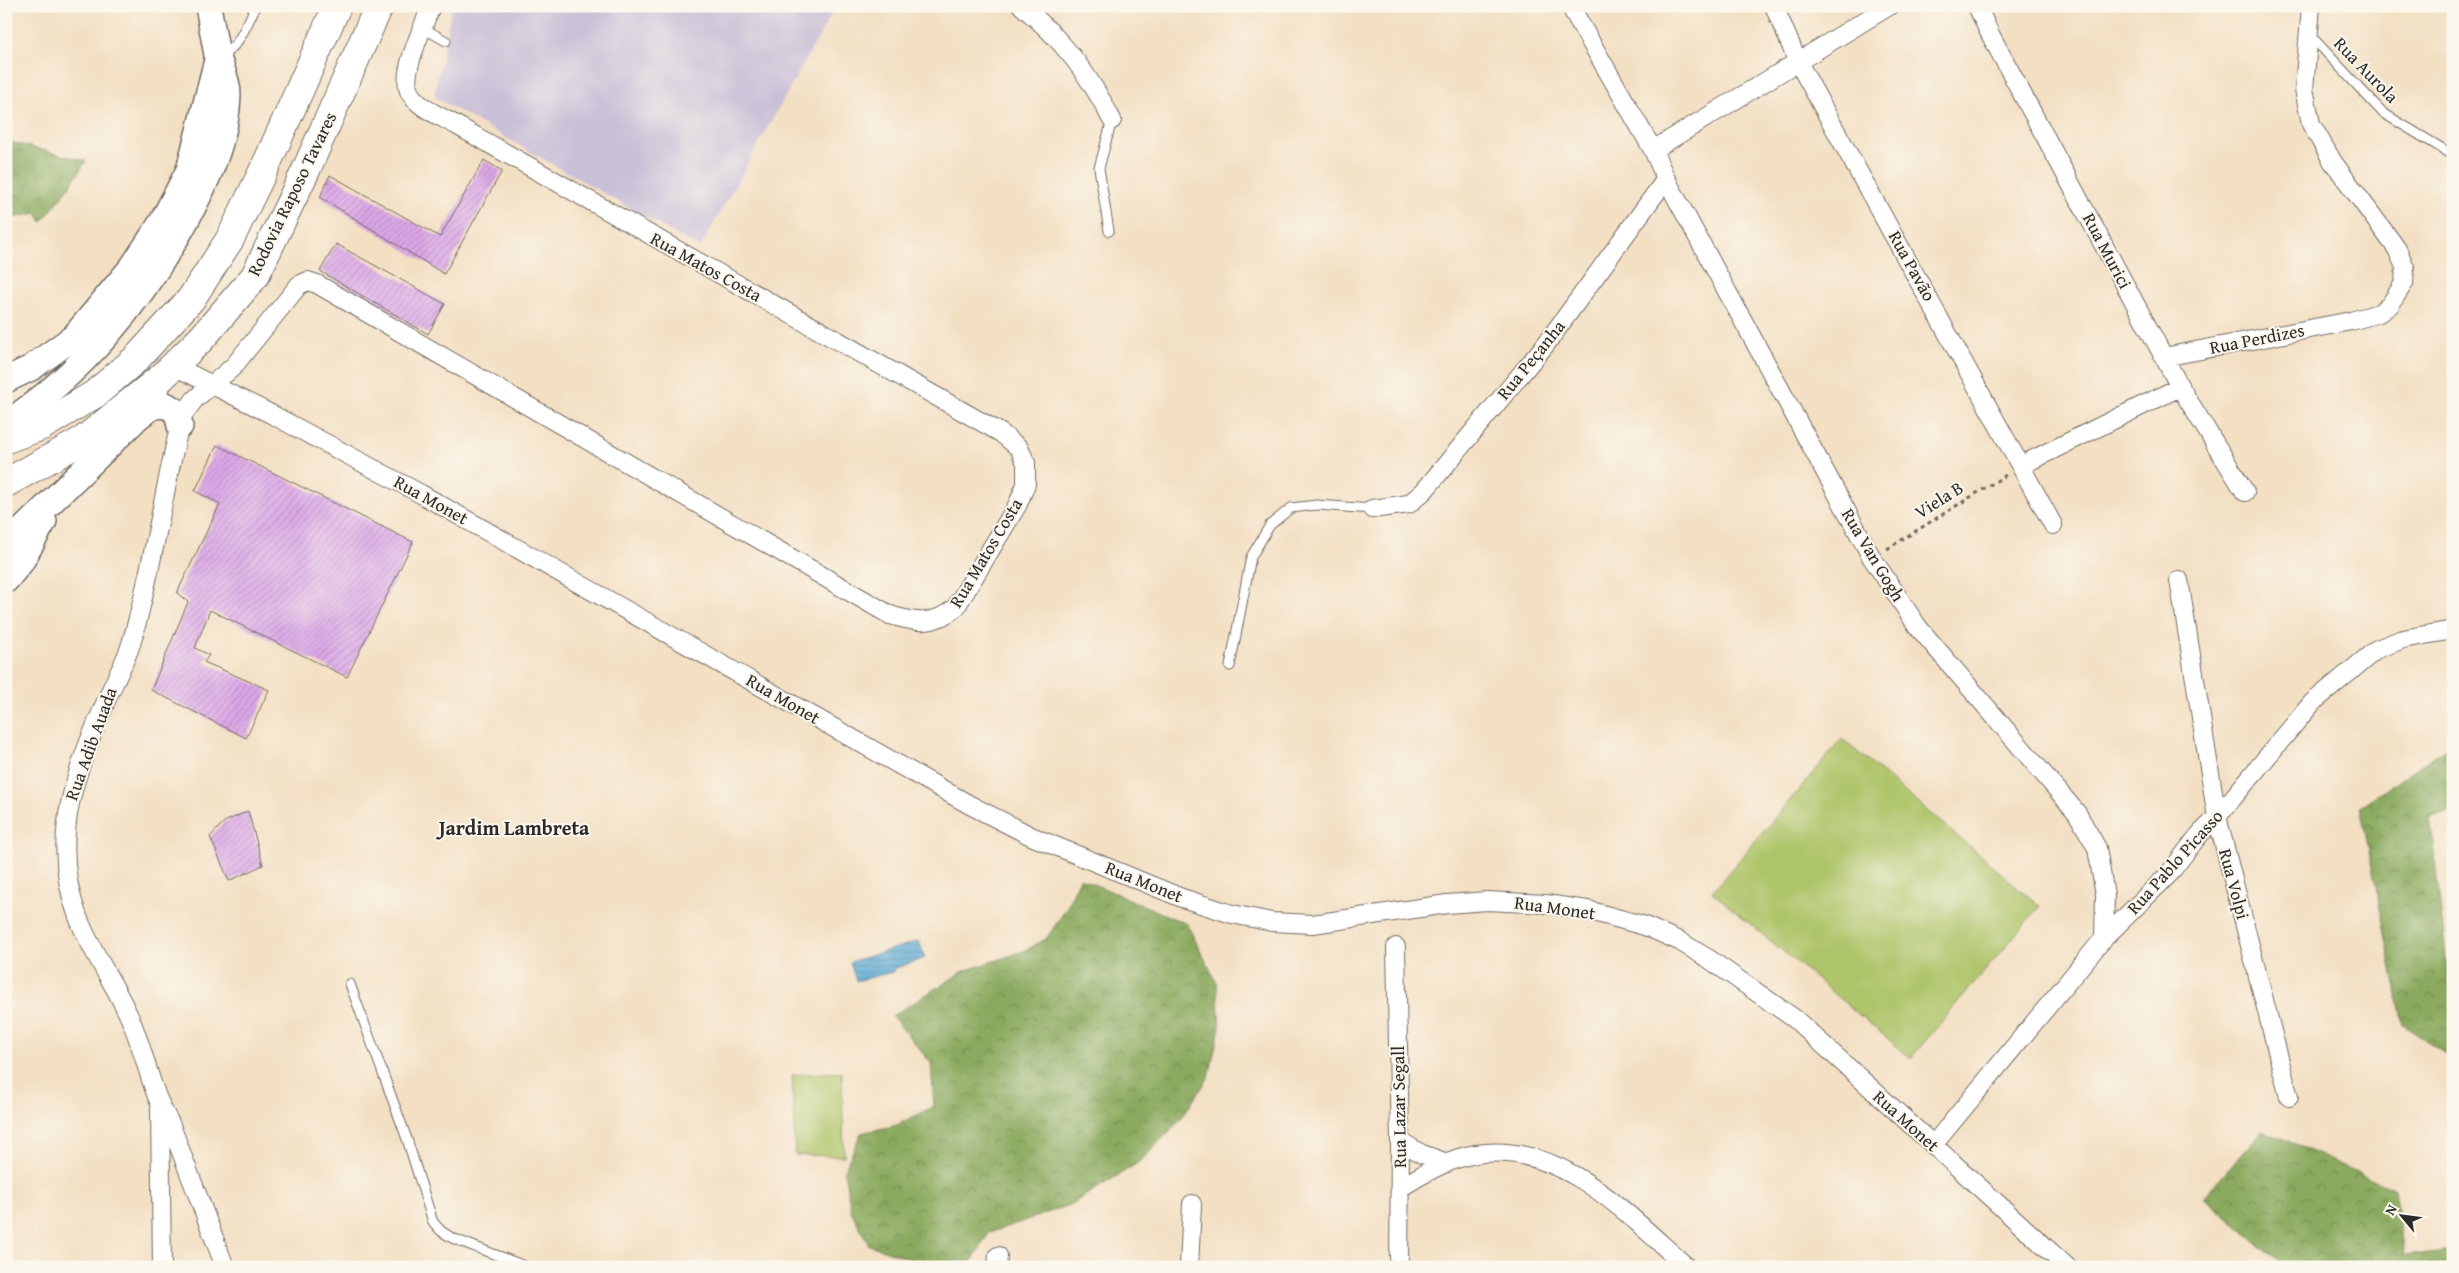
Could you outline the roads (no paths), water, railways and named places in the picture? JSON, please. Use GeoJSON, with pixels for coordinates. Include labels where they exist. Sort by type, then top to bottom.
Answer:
{"type":"FeatureCollection","features":[{"type":"Feature","properties":{"kind":"highway","name":"Rodovia Raposo Tavares"},"geometry":{"type":"LineString","coordinates":[[6,439],[42,426],[95,394],[136,359],[191,299],[230,239],[267,164],[337,6]]}},
{"type":"Feature","properties":{"kind":"highway","name":"Rodovia Raposo Tavares"},"geometry":{"type":"LineString","coordinates":[[6,483],[85,438],[167,372],[201,339],[255,276],[306,170],[379,6]]}},
{"type":"Feature","properties":{"kind":"main road"},"geometry":{"type":"LineString","coordinates":[[6,424],[72,372],[104,341],[150,281],[197,201],[212,166],[223,133],[228,94],[226,77],[218,56],[208,6]]}},
{"type":"Feature","properties":{"kind":"main road"},"geometry":{"type":"LineString","coordinates":[[6,380],[31,368],[74,337],[134,266],[162,222],[189,170],[218,56]]}},
{"type":"Feature","properties":{"kind":"main road"},"geometry":{"type":"LineString","coordinates":[[139,416],[167,372]]}},
{"type":"Feature","properties":{"kind":"main road"},"geometry":{"type":"LineString","coordinates":[[6,546],[139,416],[153,406],[166,405],[177,412],[180,426]]}},
{"type":"Feature","properties":{"kind":"main road"},"geometry":{"type":"LineString","coordinates":[[6,580],[21,562],[57,498]]}},
{"type":"Feature","properties":{"kind":"street","name":"Rua Matos Costa"},"geometry":{"type":"LineString","coordinates":[[317,284],[890,615],[926,622],[943,618],[956,607],[1018,504],[1026,484],[1026,463],[1019,448],[1001,433],[456,126],[419,103],[410,92],[408,72],[431,6]]}},
{"type":"Feature","properties":{"kind":"street"},"geometry":{"type":"LineString","coordinates":[[1022,6],[1036,18],[1078,63],[1096,88],[1112,120]]}},
{"type":"Feature","properties":{"kind":"street","name":"Rua Van Gogh"},"geometry":{"type":"LineString","coordinates":[[1570,6],[1652,150],[1872,558],[1918,627],[2077,813],[2097,848],[2106,894],[2104,938]]}},
{"type":"Feature","properties":{"kind":"street","name":"Rua Pavão"},"geometry":{"type":"LineString","coordinates":[[1774,6],[1798,62],[2022,465],[2053,525]]}},
{"type":"Feature","properties":{"kind":"street"},"geometry":{"type":"LineString","coordinates":[[1652,150],[1889,6]]}},
{"type":"Feature","properties":{"kind":"street","name":"Rua Murici"},"geometry":{"type":"LineString","coordinates":[[1977,6],[1994,43],[2180,388],[2245,492]]}},
{"type":"Feature","properties":{"kind":"street","name":"Rua Perdizes"},"geometry":{"type":"LineString","coordinates":[[2164,357],[2351,321],[2379,313],[2398,296],[2404,283],[2405,267],[2396,249],[2333,162],[2311,124],[2304,89],[2310,36],[2311,6]]}},
{"type":"Feature","properties":{"kind":"street","name":"Rua Peçanha"},"geometry":{"type":"LineString","coordinates":[[1372,509],[1410,504],[1424,491],[1546,344],[1666,179]]}},
{"type":"Feature","properties":{"kind":"street","name":"Rua Adib Auada"},"geometry":{"type":"LineString","coordinates":[[160,1106],[129,1015],[78,916],[69,886],[65,847],[68,806],[96,727],[129,647],[142,606],[182,416],[195,399],[212,386],[252,345],[299,285],[308,281],[317,284]]}},
{"type":"Feature","properties":{"kind":"street","name":"Rua Monet"},"geometry":{"type":"LineString","coordinates":[[167,372],[212,386],[271,414],[421,494],[970,805],[1040,840],[1182,898],[1232,914],[1272,922],[1313,924],[1447,904],[1487,901],[1546,904],[1586,910],[1645,926],[1679,941],[1709,959],[1795,1019],[2067,1267]]}},
{"type":"Feature","properties":{"kind":"street"},"geometry":{"type":"LineString","coordinates":[[2022,465],[2180,388]]}},
{"type":"Feature","properties":{"kind":"street","name":"Rua Volpi"},"geometry":{"type":"LineString","coordinates":[[2178,580],[2217,817],[2289,1097]]}},
{"type":"Feature","properties":{"kind":"street","name":"Rua Pablo Picasso"},"geometry":{"type":"LineString","coordinates":[[1933,1145],[2104,938],[2169,874],[2199,835],[2217,817],[2312,702],[2377,649],[2403,639],[2453,630]]}},
{"type":"Feature","properties":{"kind":"street","name":"Rua Lazar Segall"},"geometry":{"type":"LineString","coordinates":[[1396,947],[1400,1141],[1399,1267]]}},
{"type":"Feature","properties":{"kind":"street"},"geometry":{"type":"LineString","coordinates":[[160,1106],[162,1267]]}},
{"type":"Feature","properties":{"kind":"street"},"geometry":{"type":"LineString","coordinates":[[160,1106],[170,1123],[225,1267]]}},
{"type":"Feature","properties":{"kind":"street"},"geometry":{"type":"LineString","coordinates":[[1400,1141],[1422,1154],[1447,1162]]}},
{"type":"Feature","properties":{"kind":"street"},"geometry":{"type":"LineString","coordinates":[[1400,1188],[1447,1162],[1476,1154],[1515,1154],[1545,1160],[1570,1172],[1602,1194],[1687,1267]]}},
{"type":"Feature","properties":{"kind":"street"},"geometry":{"type":"LineString","coordinates":[[1189,1267],[1192,1204]]}},
{"type":"Feature","properties":{"kind":"lane"},"geometry":{"type":"LineString","coordinates":[[218,56],[226,54],[239,38],[256,6]]}},
{"type":"Feature","properties":{"kind":"lane"},"geometry":{"type":"LineString","coordinates":[[423,28],[446,41]]}},
{"type":"Feature","properties":{"kind":"lane","name":"Rua Aurola"},"geometry":{"type":"LineString","coordinates":[[2310,36],[2383,113],[2453,155]]}},
{"type":"Feature","properties":{"kind":"lane"},"geometry":{"type":"LineString","coordinates":[[1109,231],[1099,168],[1112,120]]}},
{"type":"Feature","properties":{"kind":"lane"},"geometry":{"type":"LineString","coordinates":[[1230,666],[1251,557],[1270,525],[1291,508],[1317,505],[1372,509]]}},
{"type":"Feature","properties":{"kind":"lane"},"geometry":{"type":"LineString","coordinates":[[350,984],[407,1138],[433,1222],[441,1231],[452,1238],[527,1267]]}},
{"type":"Feature","properties":{"kind":"water"},"geometry":{"type":"Polygon","coordinates":[[[919,941],[925,958],[893,969],[893,972],[856,981],[850,962],[919,941]]]}},
{"type":"Feature","properties":{"kind":"district","name":"Jardim Lambreta"},"geometry":{"type":"Point","coordinates":[514,828]}}]}
